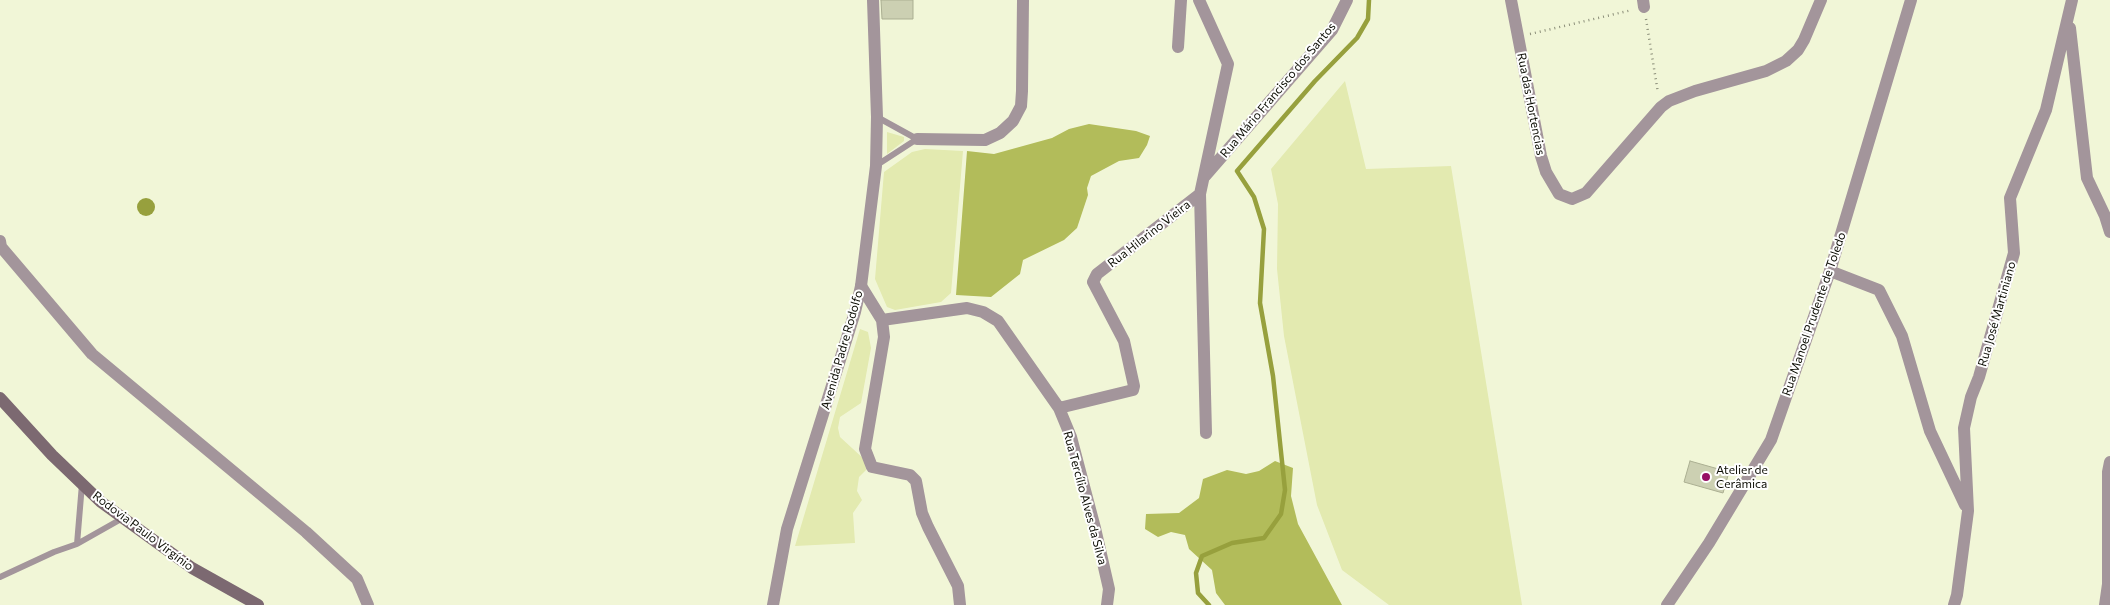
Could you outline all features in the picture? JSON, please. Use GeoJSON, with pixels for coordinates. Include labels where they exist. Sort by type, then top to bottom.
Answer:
{"type":"FeatureCollection","features":[{"type":"Feature","properties":{"kind":"main road","name":"Rodovia Paulo Virgínio"},"geometry":{"type":"LineString","coordinates":[[0,398],[52,456],[101,502],[192,568],[258,605]]}},
{"type":"Feature","properties":{"kind":"street","name":"Avenida Padre Rodolfo"},"geometry":{"type":"LineString","coordinates":[[774,605],[787,529],[855,312],[861,286],[876,166],[878,117],[873,0]]}},
{"type":"Feature","properties":{"kind":"street"},"geometry":{"type":"LineString","coordinates":[[917,139],[985,140],[1000,133],[1016,116],[1021,106],[1022,91],[1023,0]]}},
{"type":"Feature","properties":{"kind":"street"},"geometry":{"type":"LineString","coordinates":[[1178,47],[1180,0]]}},
{"type":"Feature","properties":{"kind":"street","name":"Rua Hilarino Vieira"},"geometry":{"type":"LineString","coordinates":[[1059,408],[1133,390],[1134,386],[1124,342],[1093,282],[1097,274],[1200,194],[1228,64],[1199,0]]}},
{"type":"Feature","properties":{"kind":"street","name":"Rua Mário Francisco dos Santos"},"geometry":{"type":"LineString","coordinates":[[1204,177],[1332,30],[1348,0]]}},
{"type":"Feature","properties":{"kind":"street","name":"Rua das Hortencias"},"geometry":{"type":"LineString","coordinates":[[1511,0],[1541,156],[1546,172],[1559,194],[1569,199],[1586,193],[1661,106]]}},
{"type":"Feature","properties":{"kind":"street"},"geometry":{"type":"LineString","coordinates":[[1661,106],[1695,91],[1766,71],[1786,61],[1798,50],[1804,40],[1821,0]]}},
{"type":"Feature","properties":{"kind":"street","name":"Rua Manoel Prudente de Toledo"},"geometry":{"type":"LineString","coordinates":[[1667,605],[1709,543],[1771,440],[1830,271],[1911,0]]}},
{"type":"Feature","properties":{"kind":"street","name":"Rua José Martiniano"},"geometry":{"type":"LineString","coordinates":[[1954,605],[1968,511],[1964,428],[1971,397],[1979,377],[2014,253],[2010,198],[2046,110],[2072,0]]}},
{"type":"Feature","properties":{"kind":"street"},"geometry":{"type":"LineString","coordinates":[[2069,18],[2087,178],[2105,216],[2110,232]]}},
{"type":"Feature","properties":{"kind":"street"},"geometry":{"type":"LineString","coordinates":[[1200,194],[1206,433]]}},
{"type":"Feature","properties":{"kind":"street"},"geometry":{"type":"LineString","coordinates":[[0,245],[92,354],[306,532],[357,580],[368,605]]}},
{"type":"Feature","properties":{"kind":"street"},"geometry":{"type":"LineString","coordinates":[[1830,271],[1879,290],[1902,336],[1930,431],[1968,511]]}},
{"type":"Feature","properties":{"kind":"street"},"geometry":{"type":"LineString","coordinates":[[861,286],[882,320],[884,337],[865,449],[872,467],[910,475],[916,481],[925,520],[958,586],[960,605]]}},
{"type":"Feature","properties":{"kind":"street","name":"Rua Tercílio Alves da Silva"},"geometry":{"type":"LineString","coordinates":[[882,320],[967,308],[988,314],[1000,325],[1059,408],[1070,437],[1095,528],[1108,589],[1107,605]]}},
{"type":"Feature","properties":{"kind":"street"},"geometry":{"type":"LineString","coordinates":[[2105,605],[2108,584],[2108,472],[2110,462]]}},
{"type":"Feature","properties":{"kind":"lane"},"geometry":{"type":"LineString","coordinates":[[876,166],[917,139],[878,117]]}},
{"type":"Feature","properties":{"kind":"lane"},"geometry":{"type":"LineString","coordinates":[[77,544],[82,484]]}},
{"type":"Feature","properties":{"kind":"lane"},"geometry":{"type":"LineString","coordinates":[[0,577],[54,552],[77,544],[123,518]]}},
{"type":"Feature","properties":{"kind":"path"},"geometry":{"type":"LineString","coordinates":[[1518,37],[1644,3],[1661,106]]}},
{"type":"Feature","properties":{"kind":"shaded area"},"geometry":{"type":"Polygon","coordinates":[[[1345,81],[1366,169],[1451,166],[1522,605],[1389,605],[1342,570],[1317,505],[1284,336],[1277,269],[1278,204],[1271,169],[1345,81]]]}},
{"type":"Feature","properties":{"kind":"shaded area"},"geometry":{"type":"Polygon","coordinates":[[[1089,124],[1136,131],[1150,136],[1139,158],[1119,161],[1091,176],[1087,188],[1088,195],[1077,228],[1064,240],[1023,260],[1020,274],[991,297],[956,295],[967,151],[994,154],[1052,138],[1069,129],[1089,124]]]}},
{"type":"Feature","properties":{"kind":"shaded area"},"geometry":{"type":"Polygon","coordinates":[[[887,132],[904,137],[904,141],[887,154],[887,132]]]}},
{"type":"Feature","properties":{"kind":"shaded area"},"geometry":{"type":"Polygon","coordinates":[[[925,149],[963,151],[951,293],[941,302],[895,310],[887,307],[875,279],[884,172],[912,152],[925,149]]]}},
{"type":"Feature","properties":{"kind":"shaded area"},"geometry":{"type":"Polygon","coordinates":[[[146,198],[152,201],[155,207],[152,213],[146,216],[140,213],[137,207],[140,201],[146,198]]]}},
{"type":"Feature","properties":{"kind":"shaded area"},"geometry":{"type":"Polygon","coordinates":[[[860,329],[868,332],[871,348],[861,403],[840,417],[838,428],[840,437],[865,460],[866,470],[859,477],[857,491],[862,500],[853,513],[855,543],[795,546],[860,329]]]}},
{"type":"Feature","properties":{"kind":"shaded area"},"geometry":{"type":"Polygon","coordinates":[[[1275,461],[1293,468],[1291,496],[1298,524],[1342,605],[1225,605],[1216,593],[1212,570],[1189,549],[1185,535],[1171,532],[1158,537],[1145,529],[1146,514],[1179,513],[1199,498],[1203,479],[1227,470],[1246,474],[1259,471],[1275,461]]]}},
{"type":"Feature","properties":{"kind":"building"},"geometry":{"type":"Polygon","coordinates":[[[881,0],[913,0],[913,19],[882,19],[881,0]]]}},
{"type":"Feature","properties":{"kind":"building","name":"Atelier de Cerâmica"},"geometry":{"type":"Polygon","coordinates":[[[1690,461],[1729,472],[1723,493],[1684,482],[1690,461]]]}},
{"type":"Feature","properties":{"kind":"waterway"},"geometry":{"type":"LineString","coordinates":[[1209,605],[1198,593],[1196,573],[1202,556],[1232,543],[1264,538],[1281,514],[1285,490],[1273,376],[1260,303],[1264,229],[1254,197],[1237,171],[1315,81],[1357,38],[1368,19],[1369,0]]}},
{"type":"Feature","properties":{"kind":"place","name":"Atelier de Cerâmica"},"geometry":{"type":"Point","coordinates":[1706,477]}}]}
